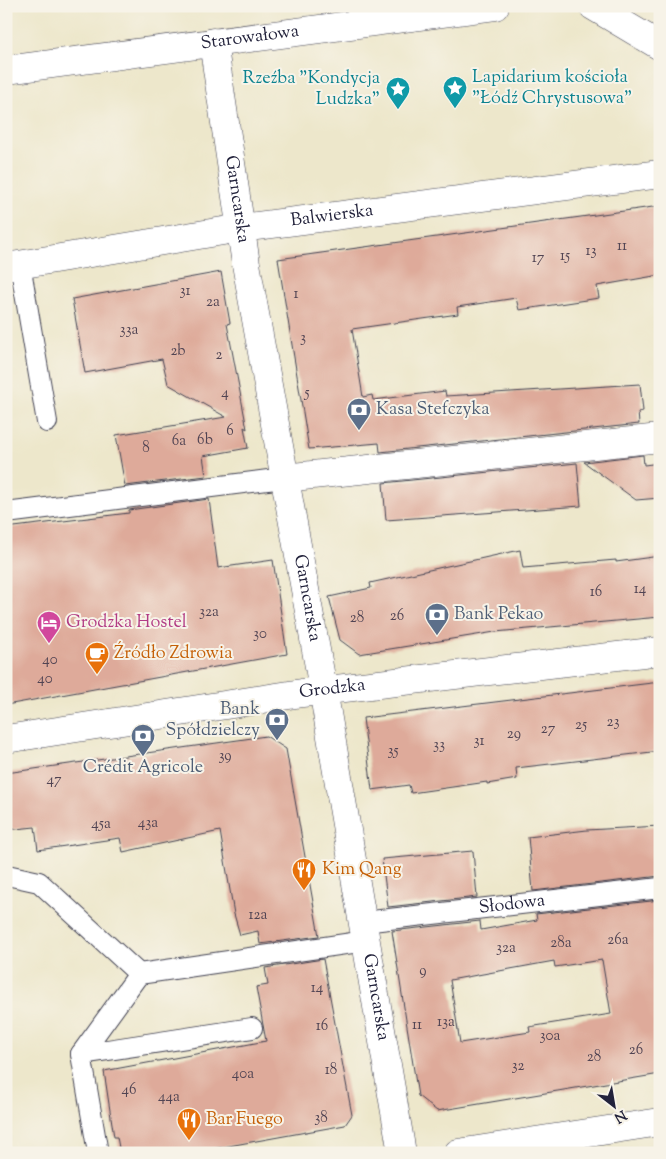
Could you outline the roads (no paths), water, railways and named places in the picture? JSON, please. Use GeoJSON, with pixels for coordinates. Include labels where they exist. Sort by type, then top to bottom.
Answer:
{"type":"FeatureCollection","features":[{"type":"Feature","properties":{"kind":"street","name":"Starowałowa"},"geometry":{"type":"LineString","coordinates":[[6,70],[495,6]]}},
{"type":"Feature","properties":{"kind":"street"},"geometry":{"type":"LineString","coordinates":[[593,6],[660,46]]}},
{"type":"Feature","properties":{"kind":"street","name":"Garncarska"},"geometry":{"type":"LineString","coordinates":[[212,42],[241,228],[284,478],[324,691],[402,1153]]}},
{"type":"Feature","properties":{"kind":"street","name":"Balwierska"},"geometry":{"type":"LineString","coordinates":[[13,265],[241,228],[660,174]]}},
{"type":"Feature","properties":{"kind":"street"},"geometry":{"type":"LineString","coordinates":[[284,478],[660,438]]}},
{"type":"Feature","properties":{"kind":"street","name":"Grodzka"},"geometry":{"type":"LineString","coordinates":[[6,739],[324,691],[660,651]]}},
{"type":"Feature","properties":{"kind":"street"},"geometry":{"type":"LineString","coordinates":[[458,1153],[660,1122]]}},
{"type":"Feature","properties":{"kind":"lane"},"geometry":{"type":"LineString","coordinates":[[13,265],[46,422]]}},
{"type":"Feature","properties":{"kind":"lane"},"geometry":{"type":"LineString","coordinates":[[6,513],[284,478]]}},
{"type":"Feature","properties":{"kind":"lane"},"geometry":{"type":"LineString","coordinates":[[7,875],[39,882],[139,974],[81,1054],[98,1153]]}},
{"type":"Feature","properties":{"kind":"lane","name":"Słodowa"},"geometry":{"type":"LineString","coordinates":[[139,974],[365,931],[660,888]]}},
{"type":"Feature","properties":{"kind":"lane"},"geometry":{"type":"LineString","coordinates":[[81,1054],[252,1028]]}},
{"type":"Feature","properties":{"kind":"place","name":"Lapidarium kościoła \"Łódź Chrystusowa\""},"geometry":{"type":"Point","coordinates":[455,109]}},
{"type":"Feature","properties":{"kind":"place","name":"Rzeźba \"Kondycja Ludzka\""},"geometry":{"type":"Point","coordinates":[398,110]}},
{"type":"Feature","properties":{"kind":"place","name":"Kasa Stefczyka"},"geometry":{"type":"Point","coordinates":[359,431]}},
{"type":"Feature","properties":{"kind":"place","name":"Bank Pekao"},"geometry":{"type":"Point","coordinates":[437,636]}},
{"type":"Feature","properties":{"kind":"place","name":"Grodzka Hostel"},"geometry":{"type":"Point","coordinates":[49,644]}},
{"type":"Feature","properties":{"kind":"place","name":"Źródło Zdrowia"},"geometry":{"type":"Point","coordinates":[97,675]}},
{"type":"Feature","properties":{"kind":"place","name":"Bank Spółdzielczy"},"geometry":{"type":"Point","coordinates":[277,741]}},
{"type":"Feature","properties":{"kind":"place","name":"Crédit Agricole"},"geometry":{"type":"Point","coordinates":[143,757]}},
{"type":"Feature","properties":{"kind":"place","name":"Kim Qang"},"geometry":{"type":"Point","coordinates":[304,891]}},
{"type":"Feature","properties":{"kind":"place","name":"Bar Fuego"},"geometry":{"type":"Point","coordinates":[189,1141]}}]}
